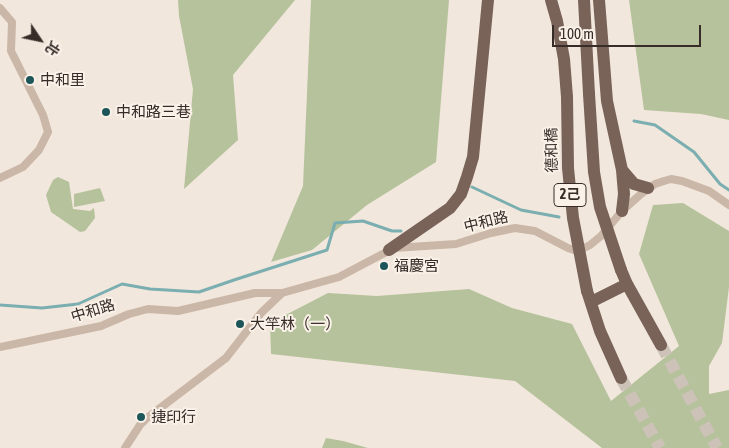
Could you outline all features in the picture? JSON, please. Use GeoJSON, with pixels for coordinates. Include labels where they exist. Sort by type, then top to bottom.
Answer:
{"type":"FeatureCollection","features":[{"type":"Feature","properties":{"kind":"main road"},"geometry":{"type":"LineString","coordinates":[[389,250],[450,208],[461,194],[468,177],[472,157],[488,0]]}},
{"type":"Feature","properties":{"kind":"main road","name":"德和橋"},"geometry":{"type":"LineString","coordinates":[[551,0],[564,59],[568,97],[568,168],[573,218],[589,297]]}},
{"type":"Feature","properties":{"kind":"main road","name":"2己"},"geometry":{"type":"LineString","coordinates":[[584,0],[594,172],[600,207],[626,284],[661,345]]}},
{"type":"Feature","properties":{"kind":"main road"},"geometry":{"type":"LineString","coordinates":[[599,0],[607,102],[622,170],[624,194],[622,211]]}},
{"type":"Feature","properties":{"kind":"main road"},"geometry":{"type":"LineString","coordinates":[[622,170],[634,184],[648,188]]}},
{"type":"Feature","properties":{"kind":"main road"},"geometry":{"type":"LineString","coordinates":[[412,246],[411,240],[420,229]]}},
{"type":"Feature","properties":{"kind":"main road"},"geometry":{"type":"LineString","coordinates":[[589,297],[626,284]]}},
{"type":"Feature","properties":{"kind":"main road","name":"2己"},"geometry":{"type":"LineString","coordinates":[[589,297],[600,331],[621,378]]}},
{"type":"Feature","properties":{"kind":"street"},"geometry":{"type":"LineString","coordinates":[[0,8],[12,22],[11,52],[43,115],[48,132],[39,150],[23,167],[0,178]]}},
{"type":"Feature","properties":{"kind":"street","name":"中和路"},"geometry":{"type":"LineString","coordinates":[[0,346],[101,326],[129,314],[148,309],[178,311],[255,292],[282,292],[339,277],[400,246],[456,244],[515,228],[535,231],[574,250],[582,249],[601,236],[622,211],[648,188],[664,180],[682,181],[709,191],[729,205]]}},
{"type":"Feature","properties":{"kind":"street"},"geometry":{"type":"LineString","coordinates":[[255,292],[260,294],[264,300],[261,313]]}},
{"type":"Feature","properties":{"kind":"street"},"geometry":{"type":"LineString","coordinates":[[125,448],[140,425],[147,418],[226,358],[261,313],[282,292]]}},
{"type":"Feature","properties":{"kind":"green space"},"geometry":{"type":"Polygon","coordinates":[[[178,0],[295,0],[233,75],[238,140],[184,189],[193,89],[179,16],[178,0]]]}},
{"type":"Feature","properties":{"kind":"green space"},"geometry":{"type":"Polygon","coordinates":[[[311,0],[449,0],[436,162],[367,205],[312,250],[271,262],[303,186],[311,0]]]}},
{"type":"Feature","properties":{"kind":"green space"},"geometry":{"type":"Polygon","coordinates":[[[629,0],[729,0],[729,120],[701,114],[644,110],[629,0]]]}},
{"type":"Feature","properties":{"kind":"green space"},"geometry":{"type":"Polygon","coordinates":[[[58,177],[69,182],[73,209],[90,211],[94,208],[95,218],[85,231],[80,232],[51,212],[46,195],[53,180],[58,177]]]}},
{"type":"Feature","properties":{"kind":"green space"},"geometry":{"type":"Polygon","coordinates":[[[100,188],[105,201],[74,207],[74,194],[100,188]]]}},
{"type":"Feature","properties":{"kind":"green space"},"geometry":{"type":"Polygon","coordinates":[[[683,203],[729,231],[729,287],[722,343],[709,366],[709,394],[729,390],[729,448],[602,448],[515,381],[271,354],[270,323],[328,293],[377,296],[469,289],[512,308],[572,324],[611,401],[679,346],[639,254],[653,205],[683,203]]]}},
{"type":"Feature","properties":{"kind":"green space"},"geometry":{"type":"Polygon","coordinates":[[[326,438],[343,441],[368,448],[322,448],[326,438]]]}},
{"type":"Feature","properties":{"kind":"waterway"},"geometry":{"type":"LineString","coordinates":[[634,121],[655,125],[694,152],[720,184],[729,190]]}},
{"type":"Feature","properties":{"kind":"waterway"},"geometry":{"type":"LineString","coordinates":[[472,187],[521,210],[559,217]]}},
{"type":"Feature","properties":{"kind":"waterway"},"geometry":{"type":"LineString","coordinates":[[0,305],[42,308],[78,304],[122,284],[150,289],[199,292],[327,250],[335,223],[363,221],[392,231],[401,231]]}},
{"type":"Feature","properties":{"kind":"tunnel"},"geometry":{"type":"LineString","coordinates":[[661,345],[717,448]]}},
{"type":"Feature","properties":{"kind":"tunnel"},"geometry":{"type":"LineString","coordinates":[[621,378],[660,448]]}},
{"type":"Feature","properties":{"kind":"place","name":"中和里"},"geometry":{"type":"Point","coordinates":[30,80]}},
{"type":"Feature","properties":{"kind":"place","name":"中和路三巷"},"geometry":{"type":"Point","coordinates":[106,112]}},
{"type":"Feature","properties":{"kind":"place","name":"福慶宮"},"geometry":{"type":"Point","coordinates":[384,266]}},
{"type":"Feature","properties":{"kind":"place","name":"大竿林（一）"},"geometry":{"type":"Point","coordinates":[240,324]}},
{"type":"Feature","properties":{"kind":"place","name":"捷印行"},"geometry":{"type":"Point","coordinates":[141,417]}}]}
